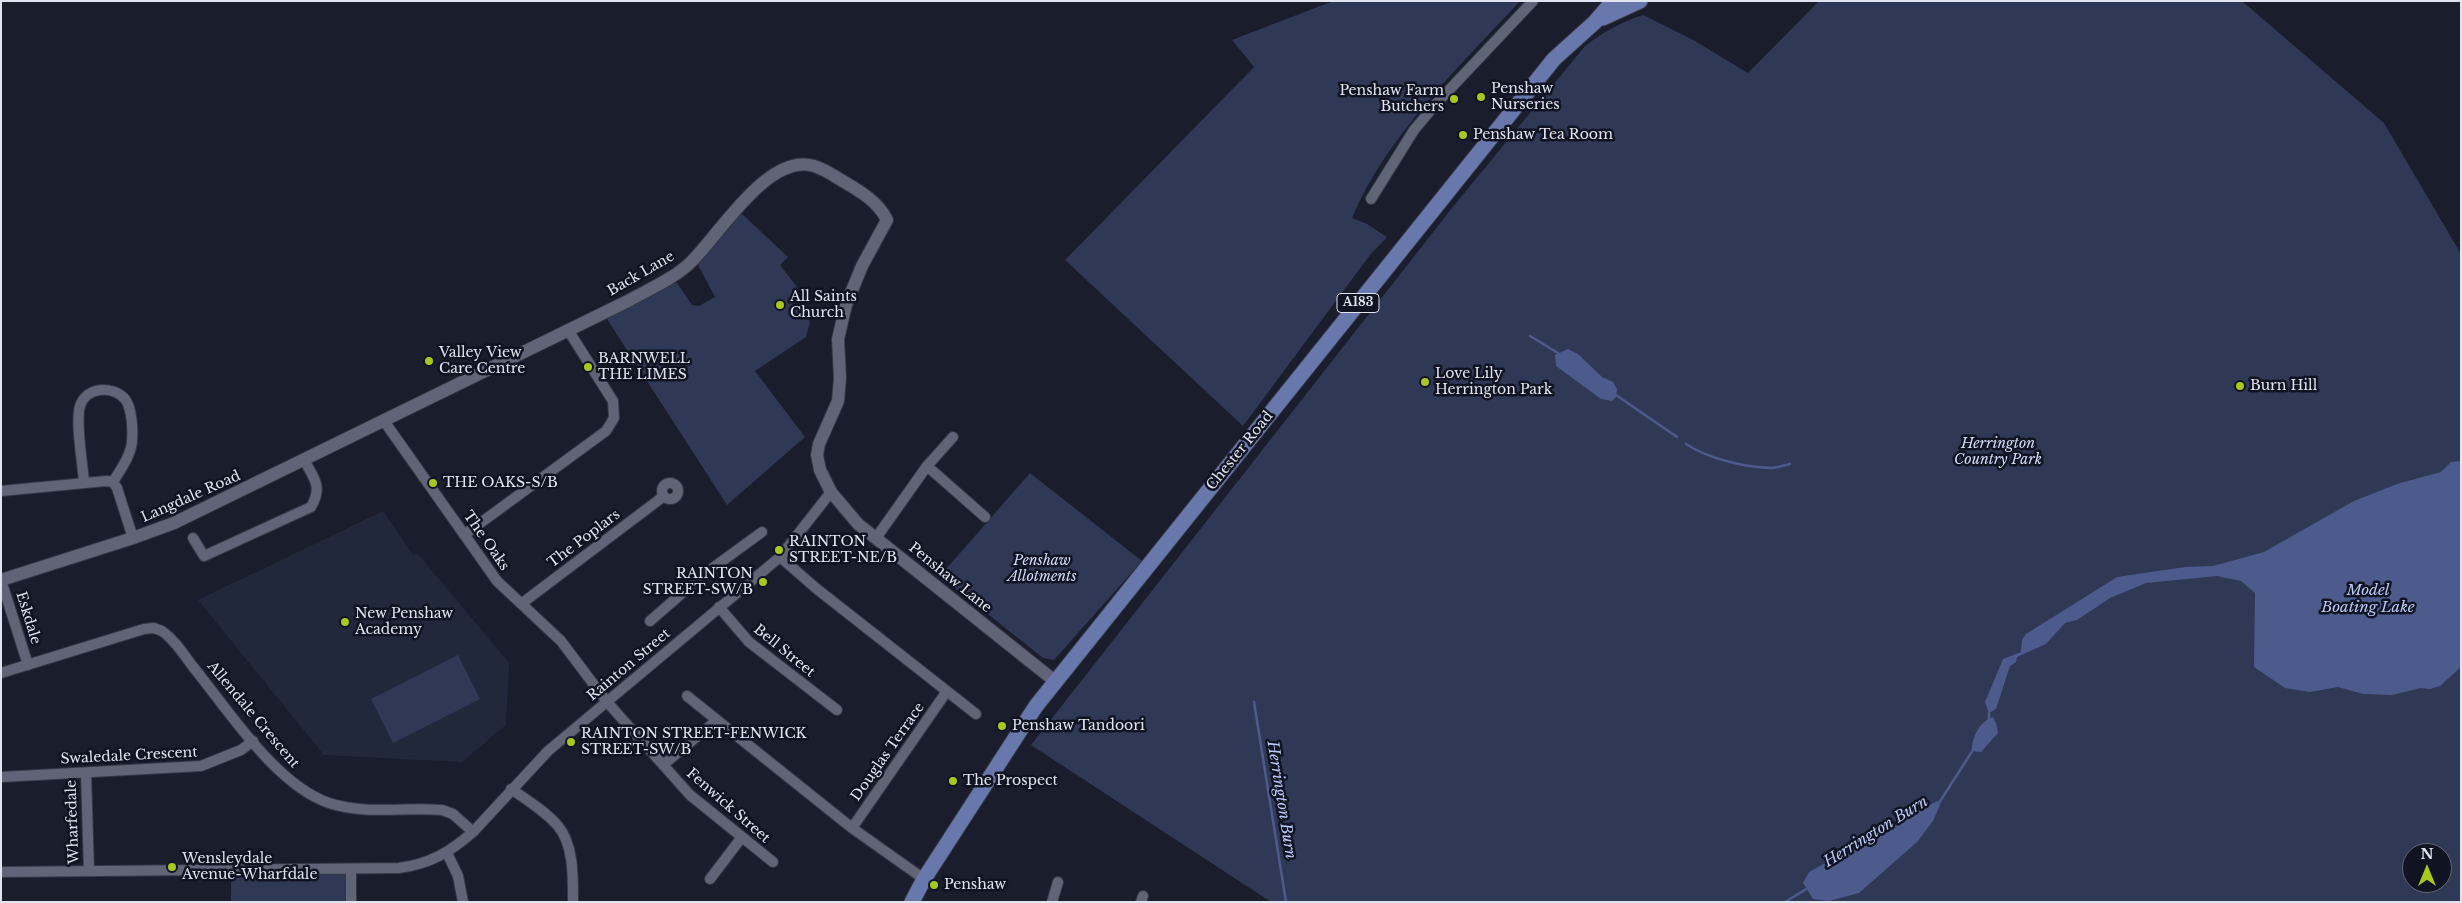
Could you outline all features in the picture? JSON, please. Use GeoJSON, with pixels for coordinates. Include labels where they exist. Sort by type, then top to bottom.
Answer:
{"type":"FeatureCollection","features":[{"type":"Feature","properties":{"kind":"main road","name":"Chester Road"},"geometry":{"type":"LineString","coordinates":[[912,902],[924,879],[1036,706],[1554,59],[1595,22],[1613,1]]}},
{"type":"Feature","properties":{"kind":"main road","name":"Chester Road"},"geometry":{"type":"LineString","coordinates":[[1595,22],[1640,1]]}},
{"type":"Feature","properties":{"kind":"street"},"geometry":{"type":"LineString","coordinates":[[1371,199],[1414,130],[1453,83],[1533,1]]}},
{"type":"Feature","properties":{"kind":"street","name":"Back Lane"},"geometry":{"type":"LineString","coordinates":[[384,421],[628,301],[692,262],[752,190],[766,179],[791,166],[814,166],[829,173],[863,194],[883,212]]}},
{"type":"Feature","properties":{"kind":"street","name":"Penshaw Lane"},"geometry":{"type":"LineString","coordinates":[[883,212],[887,220],[886,225],[862,266],[840,324],[838,400],[819,444],[820,470],[831,492],[858,524],[1056,682]]}},
{"type":"Feature","properties":{"kind":"street"},"geometry":{"type":"LineString","coordinates":[[464,535],[606,431],[614,418],[614,401],[568,330]]}},
{"type":"Feature","properties":{"kind":"street"},"geometry":{"type":"LineString","coordinates":[[84,483],[79,416],[80,405],[87,395],[96,390],[105,390],[118,394],[129,407],[132,441],[128,458],[113,482]]}},
{"type":"Feature","properties":{"kind":"street","name":"Langdale Road"},"geometry":{"type":"LineString","coordinates":[[1,580],[174,523],[384,421]]}},
{"type":"Feature","properties":{"kind":"street","name":"The Oaks"},"geometry":{"type":"LineString","coordinates":[[384,421],[497,581],[561,641],[607,702]]}},
{"type":"Feature","properties":{"kind":"street"},"geometry":{"type":"LineString","coordinates":[[876,538],[928,466],[953,437]]}},
{"type":"Feature","properties":{"kind":"street"},"geometry":{"type":"LineString","coordinates":[[193,538],[204,556],[310,507],[317,497],[316,483],[304,460]]}},
{"type":"Feature","properties":{"kind":"street"},"geometry":{"type":"LineString","coordinates":[[928,466],[985,517]]}},
{"type":"Feature","properties":{"kind":"street"},"geometry":{"type":"LineString","coordinates":[[113,482],[117,488],[133,538]]}},
{"type":"Feature","properties":{"kind":"street"},"geometry":{"type":"LineString","coordinates":[[1,491],[113,482]]}},
{"type":"Feature","properties":{"kind":"street","name":"Rainton Street"},"geometry":{"type":"LineString","coordinates":[[511,789],[548,751],[780,557],[831,492]]}},
{"type":"Feature","properties":{"kind":"street","name":"The Poplars"},"geometry":{"type":"LineString","coordinates":[[521,604],[664,496]]}},
{"type":"Feature","properties":{"kind":"street"},"geometry":{"type":"LineString","coordinates":[[650,621],[703,575],[762,532]]}},
{"type":"Feature","properties":{"kind":"street"},"geometry":{"type":"LineString","coordinates":[[780,557],[817,589],[976,714]]}},
{"type":"Feature","properties":{"kind":"street","name":"Eskdale"},"geometry":{"type":"LineString","coordinates":[[1,580],[28,665]]}},
{"type":"Feature","properties":{"kind":"street","name":"Bell Street"},"geometry":{"type":"LineString","coordinates":[[723,604],[750,642],[837,710]]}},
{"type":"Feature","properties":{"kind":"street","name":"Allendale Crescent"},"geometry":{"type":"LineString","coordinates":[[1,673],[144,629],[154,628],[162,631],[253,741],[288,780],[307,793],[330,803],[365,808],[442,810],[453,814],[472,832]]}},
{"type":"Feature","properties":{"kind":"street","name":"Douglas Terrace"},"geometry":{"type":"LineString","coordinates":[[852,828],[948,691]]}},
{"type":"Feature","properties":{"kind":"street"},"geometry":{"type":"LineString","coordinates":[[687,696],[852,828],[924,879]]}},
{"type":"Feature","properties":{"kind":"street","name":"Fenwick Street"},"geometry":{"type":"LineString","coordinates":[[607,702],[690,795],[773,862]]}},
{"type":"Feature","properties":{"kind":"street"},"geometry":{"type":"LineString","coordinates":[[663,765],[718,720]]}},
{"type":"Feature","properties":{"kind":"street","name":"Swaledale Crescent"},"geometry":{"type":"LineString","coordinates":[[1,777],[201,766],[240,750],[253,741]]}},
{"type":"Feature","properties":{"kind":"street","name":"Wharfedale"},"geometry":{"type":"LineString","coordinates":[[86,773],[89,871]]}},
{"type":"Feature","properties":{"kind":"street"},"geometry":{"type":"LineString","coordinates":[[1,872],[351,869],[418,866],[447,853],[472,832],[511,789],[559,827],[568,847],[573,871],[573,902]]}},
{"type":"Feature","properties":{"kind":"street"},"geometry":{"type":"LineString","coordinates":[[710,879],[742,837]]}},
{"type":"Feature","properties":{"kind":"street"},"geometry":{"type":"LineString","coordinates":[[447,853],[458,876],[463,902]]}},
{"type":"Feature","properties":{"kind":"street"},"geometry":{"type":"LineString","coordinates":[[351,869],[351,902]]}},
{"type":"Feature","properties":{"kind":"street"},"geometry":{"type":"LineString","coordinates":[[1052,902],[1058,882]]}},
{"type":"Feature","properties":{"kind":"shaded area","name":"New Penshaw Academy"},"geometry":{"type":"Polygon","coordinates":[[[383,511],[413,555],[418,554],[509,663],[506,725],[462,762],[324,755],[198,600],[383,511]]]}},
{"type":"Feature","properties":{"kind":"green space"},"geometry":{"type":"Polygon","coordinates":[[[1333,1],[1520,1],[1450,76],[1405,130],[1385,158],[1352,218],[1367,224],[1387,237],[1370,255],[1243,426],[1065,260],[1254,67],[1232,40],[1333,1]]]}},
{"type":"Feature","properties":{"kind":"green space","name":"Herrington Country Park"},"geometry":{"type":"Polygon","coordinates":[[[1819,1],[2242,1],[2384,123],[2461,254],[2461,902],[1271,902],[1031,745],[1452,208],[1585,46],[1612,28],[1643,15],[1695,41],[1748,73],[1819,1]]]}},
{"type":"Feature","properties":{"kind":"green space"},"geometry":{"type":"Polygon","coordinates":[[[741,213],[788,257],[780,265],[800,291],[797,292],[810,322],[806,337],[755,371],[805,437],[727,505],[607,319],[657,288],[677,283],[692,305],[699,306],[715,297],[698,265],[741,213]]]}},
{"type":"Feature","properties":{"kind":"green space","name":"Penshaw Allotments"},"geometry":{"type":"Polygon","coordinates":[[[1030,473],[1142,561],[1054,660],[1043,658],[940,576],[1030,473]]]}},
{"type":"Feature","properties":{"kind":"green space"},"geometry":{"type":"Polygon","coordinates":[[[458,655],[480,699],[393,743],[371,699],[458,655]]]}},
{"type":"Feature","properties":{"kind":"green space"},"geometry":{"type":"Polygon","coordinates":[[[351,869],[351,902],[231,902],[231,870],[351,869]]]}},
{"type":"Feature","properties":{"kind":"water"},"geometry":{"type":"Polygon","coordinates":[[[1568,349],[1578,354],[1602,377],[1613,382],[1617,389],[1616,397],[1612,401],[1601,399],[1556,366],[1555,355],[1568,349]]]}},
{"type":"Feature","properties":{"kind":"water","name":"Model Boating Lake"},"geometry":{"type":"Polygon","coordinates":[[[2461,461],[2461,667],[2440,686],[2430,689],[2421,688],[2392,695],[2363,694],[2338,687],[2310,692],[2285,688],[2254,667],[2255,593],[2241,581],[2217,576],[2146,583],[2110,598],[2077,620],[2065,623],[2046,644],[2017,657],[2016,662],[2010,666],[1996,709],[1989,713],[1985,702],[2003,659],[2021,652],[2022,640],[2026,634],[2117,577],[2185,567],[2213,566],[2264,552],[2354,501],[2397,484],[2441,472],[2451,462],[2461,461]]]}},
{"type":"Feature","properties":{"kind":"water"},"geometry":{"type":"Polygon","coordinates":[[[1993,717],[1998,733],[1981,752],[1972,751],[1973,741],[1980,726],[1993,717]]]}},
{"type":"Feature","properties":{"kind":"water"},"geometry":{"type":"Polygon","coordinates":[[[1937,801],[1940,805],[1933,821],[1917,842],[1859,893],[1829,901],[1813,899],[1803,883],[1809,872],[1937,801]]]}},
{"type":"Feature","properties":{"kind":"waterway"},"geometry":{"type":"LineString","coordinates":[[1530,336],[1558,353]]}},
{"type":"Feature","properties":{"kind":"waterway"},"geometry":{"type":"LineString","coordinates":[[1616,395],[1677,437]]}},
{"type":"Feature","properties":{"kind":"waterway"},"geometry":{"type":"LineString","coordinates":[[1686,444],[1705,454],[1738,464],[1771,468],[1790,464]]}},
{"type":"Feature","properties":{"kind":"waterway","name":"Herrington Burn"},"geometry":{"type":"LineString","coordinates":[[1254,702],[1286,902]]}},
{"type":"Feature","properties":{"kind":"waterway","name":"Herrington Burn"},"geometry":{"type":"LineString","coordinates":[[1989,713],[1989,721]]}},
{"type":"Feature","properties":{"kind":"waterway","name":"Herrington Burn"},"geometry":{"type":"LineString","coordinates":[[1937,806],[1973,750]]}},
{"type":"Feature","properties":{"kind":"waterway","name":"Herrington Burn"},"geometry":{"type":"LineString","coordinates":[[1785,902],[1808,888]]}},
{"type":"Feature","properties":{"kind":"place","name":"Penshaw Nurseries"},"geometry":{"type":"Point","coordinates":[1481,97]}},
{"type":"Feature","properties":{"kind":"place","name":"Penshaw Farm Butchers"},"geometry":{"type":"Point","coordinates":[1454,99]}},
{"type":"Feature","properties":{"kind":"place","name":"Penshaw Tea Room"},"geometry":{"type":"Point","coordinates":[1463,135]}},
{"type":"Feature","properties":{"kind":"place","name":"All Saints Church"},"geometry":{"type":"Point","coordinates":[780,305]}},
{"type":"Feature","properties":{"kind":"place","name":"Valley View Care Centre"},"geometry":{"type":"Point","coordinates":[429,361]}},
{"type":"Feature","properties":{"kind":"place","name":"BARNWELL THE LIMES"},"geometry":{"type":"Point","coordinates":[588,367]}},
{"type":"Feature","properties":{"kind":"place","name":"Love Lily Herrington Park"},"geometry":{"type":"Point","coordinates":[1425,382]}},
{"type":"Feature","properties":{"kind":"place","name":"Burn Hill"},"geometry":{"type":"Point","coordinates":[2240,386]}},
{"type":"Feature","properties":{"kind":"place","name":"THE OAKS-S/B"},"geometry":{"type":"Point","coordinates":[433,483]}},
{"type":"Feature","properties":{"kind":"place","name":"RAINTON STREET-NE/B"},"geometry":{"type":"Point","coordinates":[779,550]}},
{"type":"Feature","properties":{"kind":"place","name":"RAINTON STREET-SW/B"},"geometry":{"type":"Point","coordinates":[763,582]}},
{"type":"Feature","properties":{"kind":"place","name":"New Penshaw Academy"},"geometry":{"type":"Point","coordinates":[345,622]}},
{"type":"Feature","properties":{"kind":"place","name":"Penshaw Tandoori"},"geometry":{"type":"Point","coordinates":[1002,726]}},
{"type":"Feature","properties":{"kind":"place","name":"RAINTON STREET-FENWICK STREET-SW/B"},"geometry":{"type":"Point","coordinates":[571,742]}},
{"type":"Feature","properties":{"kind":"place","name":"The Prospect"},"geometry":{"type":"Point","coordinates":[953,781]}},
{"type":"Feature","properties":{"kind":"place","name":"Wensleydale Avenue-Wharfdale"},"geometry":{"type":"Point","coordinates":[172,867]}},
{"type":"Feature","properties":{"kind":"place","name":"Penshaw"},"geometry":{"type":"Point","coordinates":[934,885]}}]}
